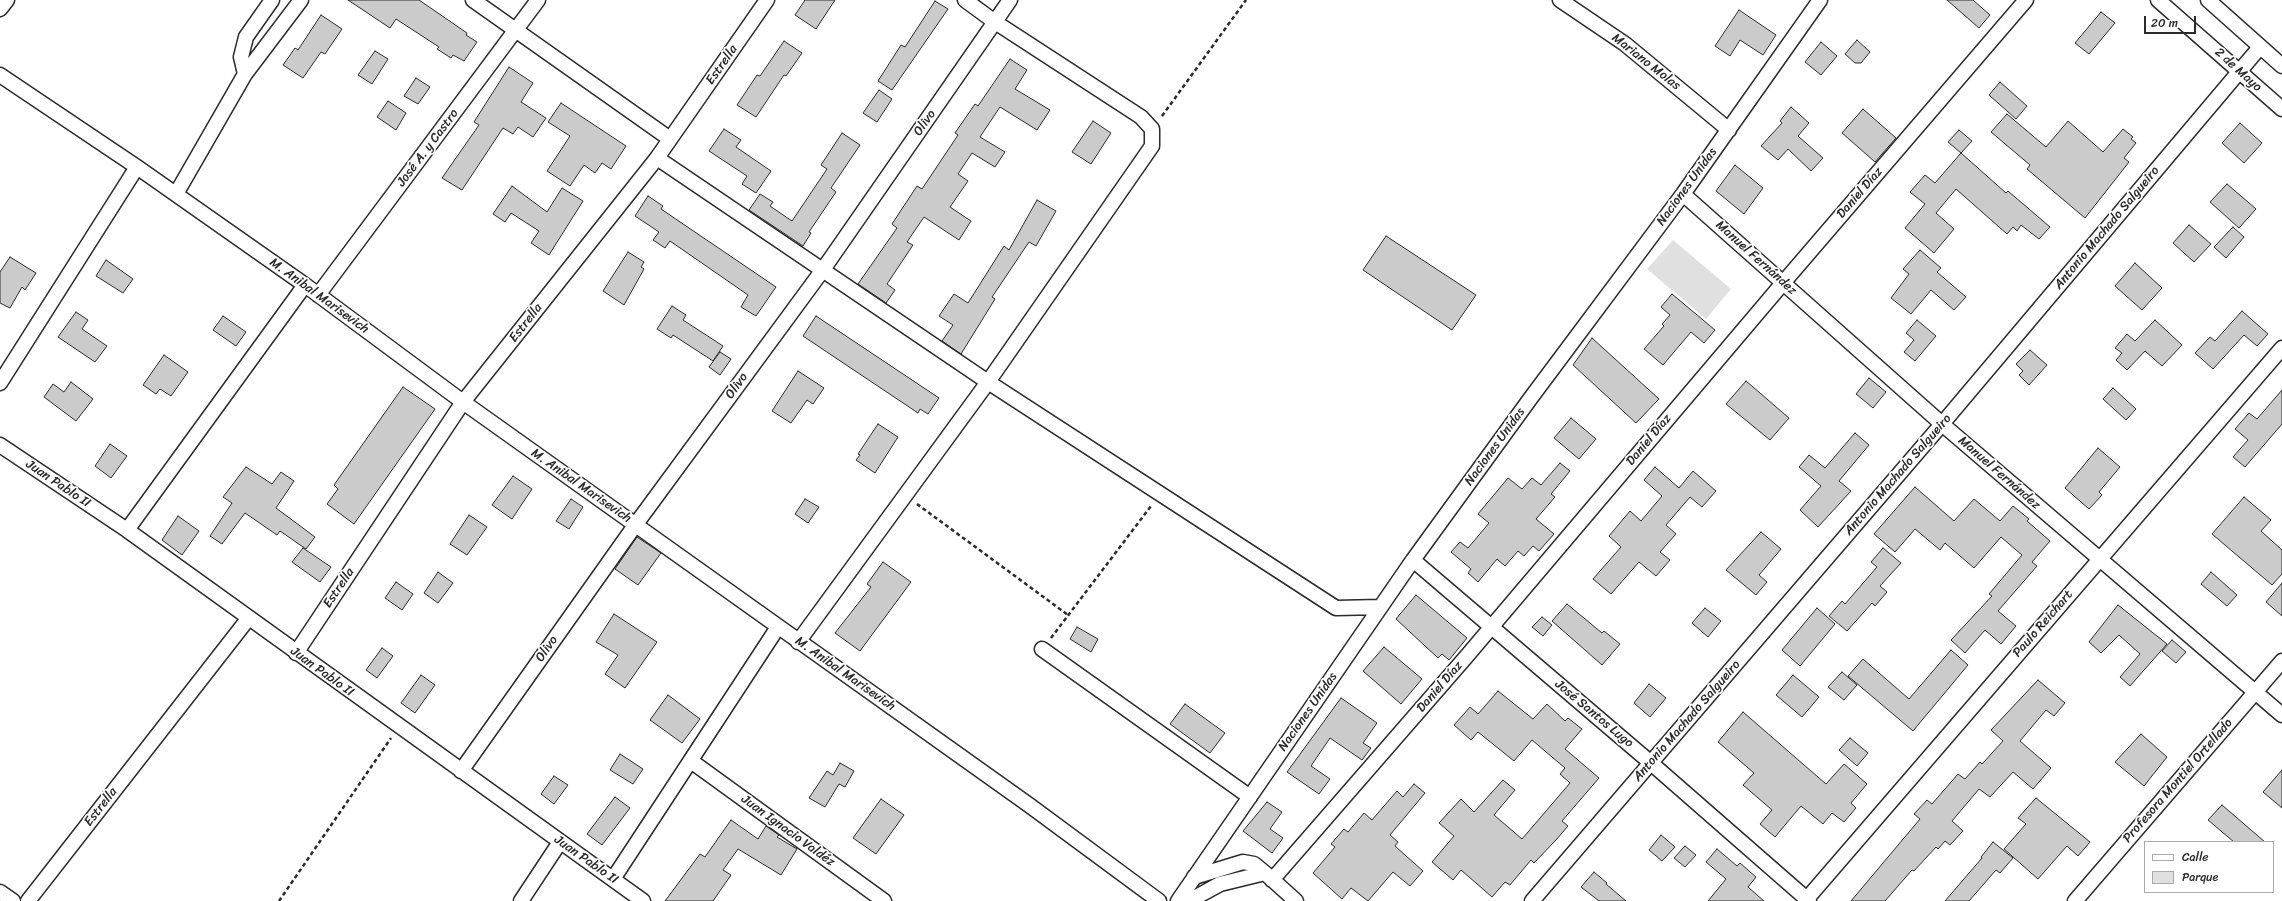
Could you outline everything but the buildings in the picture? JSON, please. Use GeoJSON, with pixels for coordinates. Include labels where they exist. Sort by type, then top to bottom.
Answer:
{"type":"FeatureCollection","features":[{"type":"Feature","properties":{"kind":"street"},"geometry":{"type":"LineString","coordinates":[[0,9],[7,0]]}},
{"type":"Feature","properties":{"kind":"street"},"geometry":{"type":"LineString","coordinates":[[245,74],[241,57],[246,37],[272,0]]}},
{"type":"Feature","properties":{"kind":"street"},"geometry":{"type":"LineString","coordinates":[[176,194],[245,74],[301,0]]}},
{"type":"Feature","properties":{"kind":"street"},"geometry":{"type":"LineString","coordinates":[[473,0],[670,139]]}},
{"type":"Feature","properties":{"kind":"street","name":"José A. y Castro"},"geometry":{"type":"LineString","coordinates":[[318,295],[538,0]]}},
{"type":"Feature","properties":{"kind":"street","name":"Estrella"},"geometry":{"type":"LineString","coordinates":[[296,653],[463,402],[657,158],[767,0]]}},
{"type":"Feature","properties":{"kind":"street"},"geometry":{"type":"LineString","coordinates":[[798,642],[988,382],[1152,146],[1152,129],[1141,117],[995,22],[965,0]]}},
{"type":"Feature","properties":{"kind":"street","name":"Olivo"},"geometry":{"type":"LineString","coordinates":[[461,771],[636,524],[822,271],[1010,0]]}},
{"type":"Feature","properties":{"kind":"street","name":"Mariano Molas"},"geometry":{"type":"LineString","coordinates":[[1560,0],[1625,44],[1728,130]]}},
{"type":"Feature","properties":{"kind":"street","name":"Daniel Díaz"},"geometry":{"type":"LineString","coordinates":[[1269,877],[1492,626],[1783,283],[2026,0]]}},
{"type":"Feature","properties":{"kind":"street","name":"2 de Mayo"},"geometry":{"type":"LineString","coordinates":[[2158,0],[2282,109]]}},
{"type":"Feature","properties":{"kind":"street"},"geometry":{"type":"LineString","coordinates":[[2208,0],[2282,66]]}},
{"type":"Feature","properties":{"kind":"street","name":"Naciones Unidas"},"geometry":{"type":"LineString","coordinates":[[1178,901],[1413,560],[1530,399],[1683,194],[1816,1]]}},
{"type":"Feature","properties":{"kind":"street","name":"Antonio Machado Salgueiro"},"geometry":{"type":"LineString","coordinates":[[1532,901],[1942,424],[2260,47]]}},
{"type":"Feature","properties":{"kind":"street","name":"M. Anibal Marisevich"},"geometry":{"type":"LineString","coordinates":[[0,75],[138,167],[318,295],[463,402],[636,524],[798,642],[1029,805],[1159,901]]}},
{"type":"Feature","properties":{"kind":"street"},"geometry":{"type":"LineString","coordinates":[[657,158],[988,382],[1336,608],[1380,608]]}},
{"type":"Feature","properties":{"kind":"street"},"geometry":{"type":"LineString","coordinates":[[0,383],[138,167]]}},
{"type":"Feature","properties":{"kind":"street","name":"Manuel Fernández"},"geometry":{"type":"LineString","coordinates":[[1683,194],[1942,424],[2282,715]]}},
{"type":"Feature","properties":{"kind":"street"},"geometry":{"type":"LineString","coordinates":[[127,530],[305,286]]}},
{"type":"Feature","properties":{"kind":"street","name":"Paulo Reichart"},"geometry":{"type":"LineString","coordinates":[[1807,900],[2282,348]]}},
{"type":"Feature","properties":{"kind":"street","name":"Juan Pablo II"},"geometry":{"type":"LineString","coordinates":[[0,445],[127,530],[248,619],[643,901]]}},
{"type":"Feature","properties":{"kind":"street","name":"José Santos Lugo"},"geometry":{"type":"LineString","coordinates":[[1413,560],[1651,763],[1807,900]]}},
{"type":"Feature","properties":{"kind":"street","name":"Estrella"},"geometry":{"type":"LineString","coordinates":[[28,901],[248,619]]}},
{"type":"Feature","properties":{"kind":"street"},"geometry":{"type":"LineString","coordinates":[[613,879],[778,627]]}},
{"type":"Feature","properties":{"kind":"street"},"geometry":{"type":"LineString","coordinates":[[1042,649],[1250,797]]}},
{"type":"Feature","properties":{"kind":"street","name":"Profesora Montiel Ortellado"},"geometry":{"type":"LineString","coordinates":[[2074,901],[2282,661]]}},
{"type":"Feature","properties":{"kind":"street","name":"Juan Ignacio Valdéz"},"geometry":{"type":"LineString","coordinates":[[691,761],[884,901]]}},
{"type":"Feature","properties":{"kind":"street"},"geometry":{"type":"LineString","coordinates":[[521,901],[560,842]]}},
{"type":"Feature","properties":{"kind":"street"},"geometry":{"type":"LineString","coordinates":[[1194,877],[1243,862],[1254,864],[1296,901]]}},
{"type":"Feature","properties":{"kind":"street"},"geometry":{"type":"LineString","coordinates":[[1189,901],[1220,884],[1269,877]]}},
{"type":"Feature","properties":{"kind":"street"},"geometry":{"type":"LineString","coordinates":[[0,892],[13,901]]}},
{"type":"Feature","properties":{"kind":"path"},"geometry":{"type":"LineString","coordinates":[[1152,129],[1246,0]]}},
{"type":"Feature","properties":{"kind":"path"},"geometry":{"type":"LineString","coordinates":[[1042,649],[1160,494]]}},
{"type":"Feature","properties":{"kind":"path"},"geometry":{"type":"LineString","coordinates":[[905,496],[1068,615]]}},
{"type":"Feature","properties":{"kind":"path"},"geometry":{"type":"LineString","coordinates":[[279,901],[399,727]]}},
{"type":"Feature","properties":{"kind":"green space"},"geometry":{"type":"Polygon","coordinates":[[[1673,240],[1731,289],[1706,319],[1647,269],[1673,240]]]}}]}
